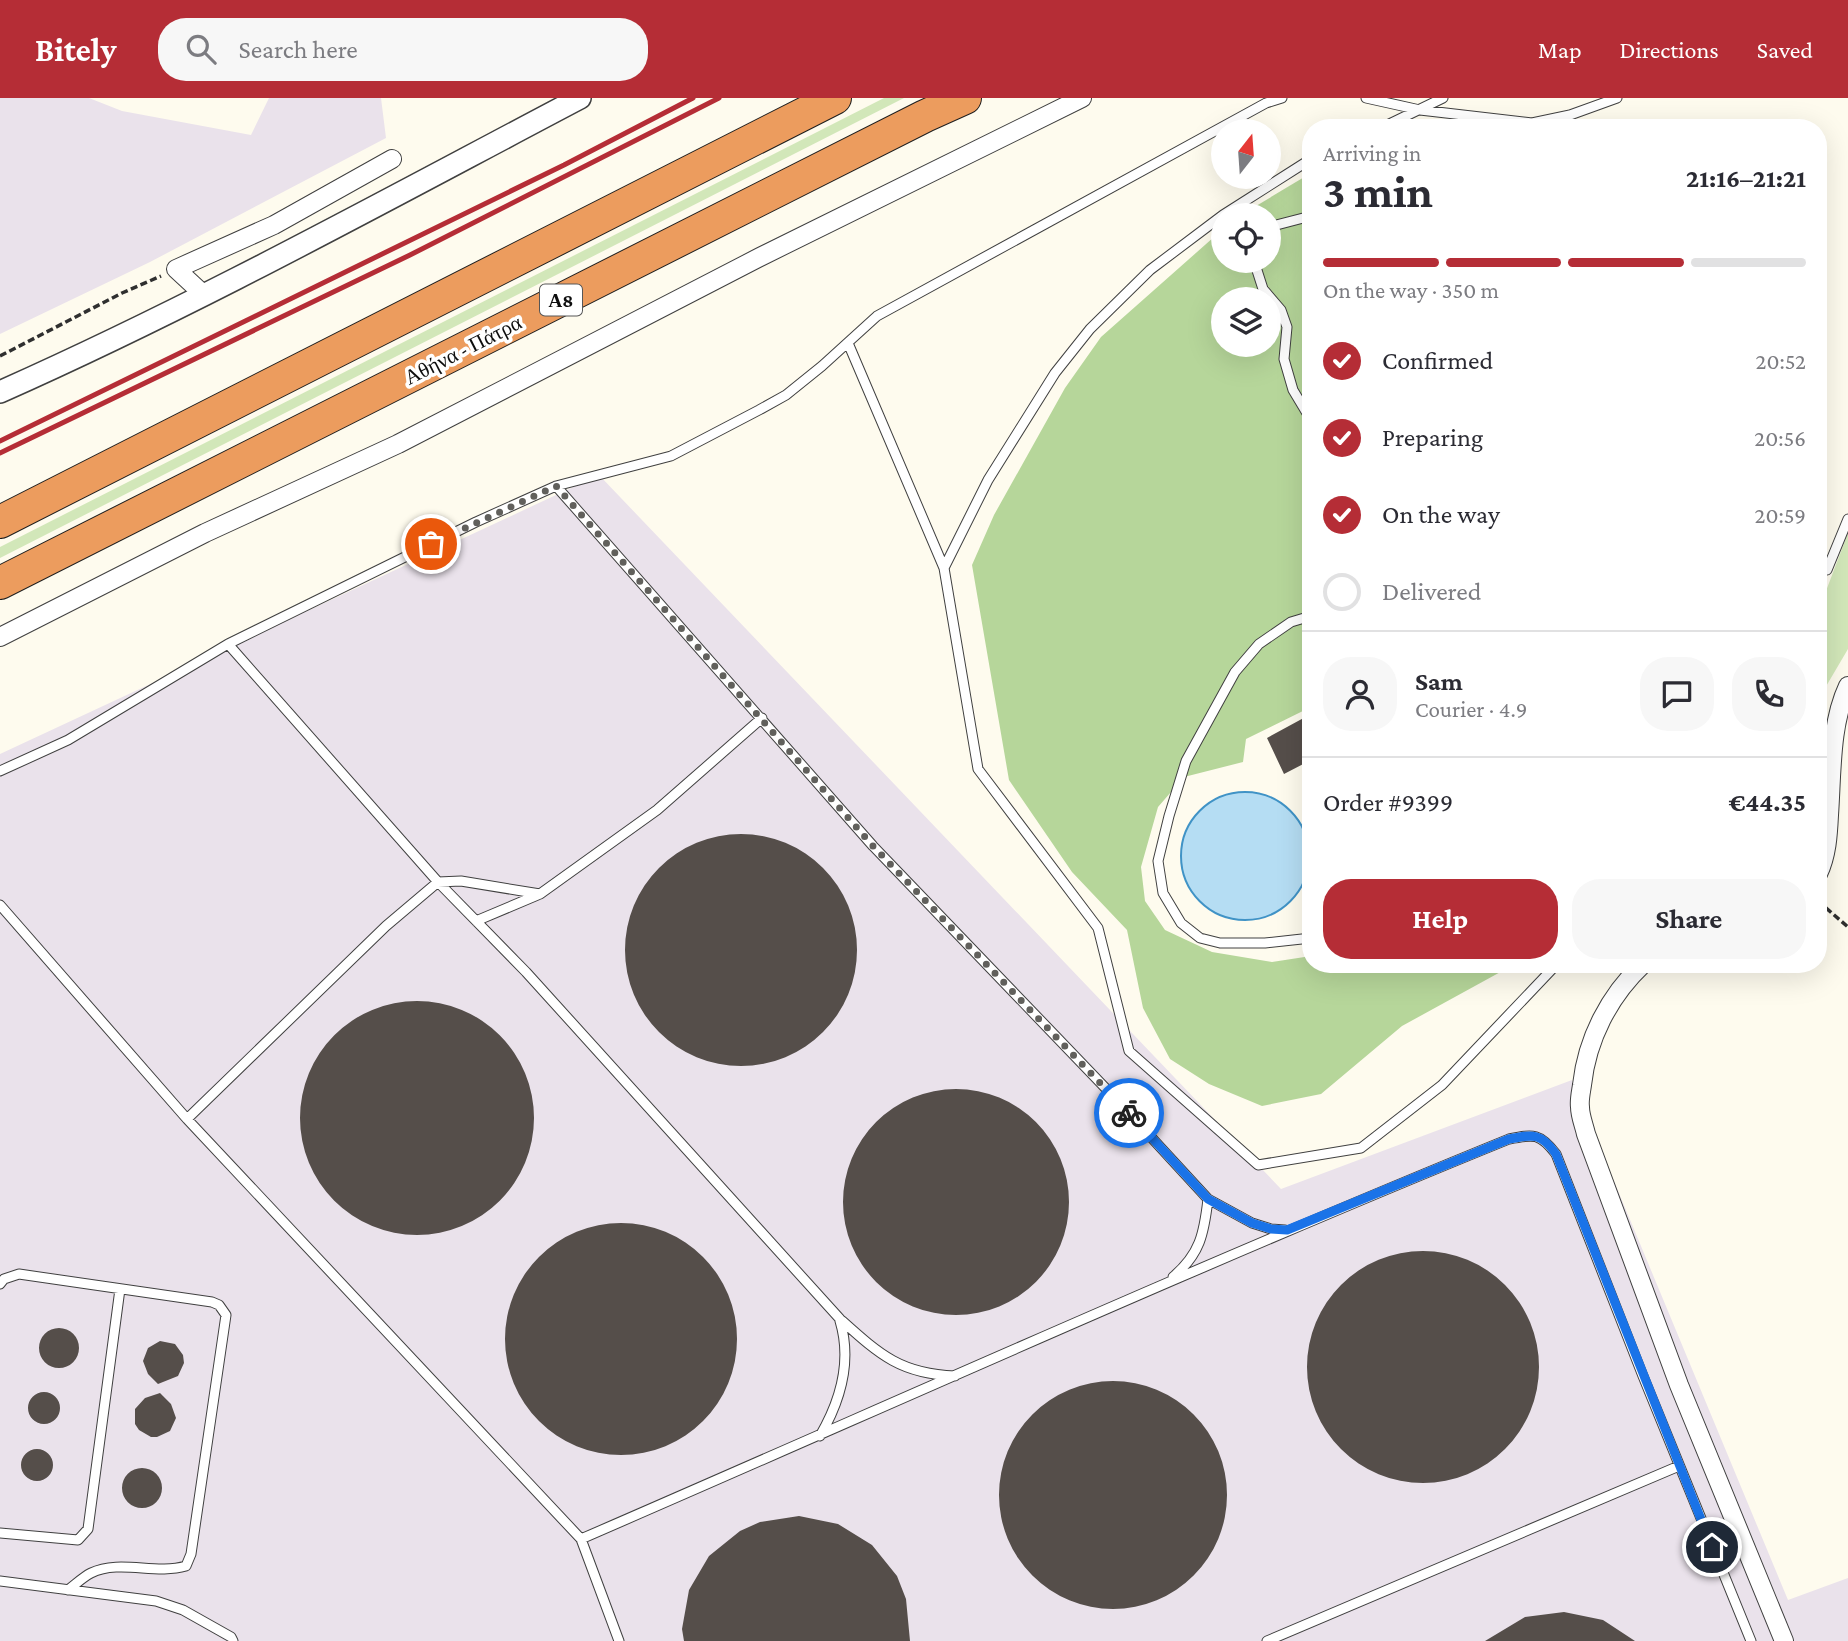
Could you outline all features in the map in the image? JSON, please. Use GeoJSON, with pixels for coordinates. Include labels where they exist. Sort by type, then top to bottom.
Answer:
{"type":"FeatureCollection","features":[{"type":"Feature","properties":{"kind":"highway"},"geometry":{"type":"LineString","coordinates":[[0,522],[835,98]]}},
{"type":"Feature","properties":{"kind":"highway"},"geometry":{"type":"LineString","coordinates":[[925,116],[953,98]]}},
{"type":"Feature","properties":{"kind":"highway","name":"Αθήνα - Πάτρα"},"geometry":{"type":"LineString","coordinates":[[0,583],[965,98]]}},
{"type":"Feature","properties":{"kind":"street"},"geometry":{"type":"LineString","coordinates":[[0,392],[55,368],[359,217],[580,98]]}},
{"type":"Feature","properties":{"kind":"street"},"geometry":{"type":"LineString","coordinates":[[0,637],[205,533],[398,444],[760,257],[1082,98]]}},
{"type":"Feature","properties":{"kind":"street"},"geometry":{"type":"LineString","coordinates":[[204,294],[176,269],[274,225],[392,159]]}},
{"type":"Feature","properties":{"kind":"street"},"geometry":{"type":"LineString","coordinates":[[1827,770],[1843,696],[1848,685]]}},
{"type":"Feature","properties":{"kind":"street"},"geometry":{"type":"LineString","coordinates":[[1634,973],[1610,1003],[1597,1029],[1584,1064],[1579,1106],[1586,1134],[1679,1385],[1784,1641]]}},
{"type":"Feature","properties":{"kind":"lane"},"geometry":{"type":"LineString","coordinates":[[0,771],[68,740],[228,644],[476,522],[556,486],[671,456],[786,395],[877,316],[1266,103],[1282,98]]}},
{"type":"Feature","properties":{"kind":"lane"},"geometry":{"type":"LineString","coordinates":[[1366,98],[1420,110],[1498,119]]}},
{"type":"Feature","properties":{"kind":"lane"},"geometry":{"type":"LineString","coordinates":[[1400,119],[1443,98]]}},
{"type":"Feature","properties":{"kind":"lane"},"geometry":{"type":"LineString","coordinates":[[1551,119],[1617,98]]}},
{"type":"Feature","properties":{"kind":"lane"},"geometry":{"type":"LineString","coordinates":[[1242,203],[1302,165]]}},
{"type":"Feature","properties":{"kind":"lane"},"geometry":{"type":"LineString","coordinates":[[1281,224],[1302,218]]}},
{"type":"Feature","properties":{"kind":"lane"},"geometry":{"type":"LineString","coordinates":[[944,568],[988,480],[1055,373],[1090,329],[1150,270],[1211,224]]}},
{"type":"Feature","properties":{"kind":"lane"},"geometry":{"type":"LineString","coordinates":[[1258,273],[1263,289],[1281,310],[1287,327],[1284,359],[1293,390],[1302,405]]}},
{"type":"Feature","properties":{"kind":"lane"},"geometry":{"type":"LineString","coordinates":[[848,342],[944,568],[978,769],[1098,928],[1129,1051],[1258,1165],[1361,1148],[1442,1085],[1548,973]]}},
{"type":"Feature","properties":{"kind":"lane"},"geometry":{"type":"LineString","coordinates":[[556,486],[873,846],[1208,1199],[1252,1223],[1271,1229],[1287,1230]]}},
{"type":"Feature","properties":{"kind":"lane"},"geometry":{"type":"LineString","coordinates":[[1827,570],[1848,519]]}},
{"type":"Feature","properties":{"kind":"lane"},"geometry":{"type":"LineString","coordinates":[[1302,619],[1291,622],[1259,644],[1235,672],[1186,761],[1158,861],[1163,893],[1181,923],[1200,938],[1220,943],[1265,943],[1302,939]]}},
{"type":"Feature","properties":{"kind":"lane"},"geometry":{"type":"LineString","coordinates":[[228,644],[438,882],[544,992],[840,1319],[885,1357],[907,1369],[934,1376],[957,1376]]}},
{"type":"Feature","properties":{"kind":"lane"},"geometry":{"type":"LineString","coordinates":[[477,921],[540,894],[657,810],[762,718]]}},
{"type":"Feature","properties":{"kind":"lane"},"geometry":{"type":"LineString","coordinates":[[187,1119],[386,926],[438,882],[461,881],[540,894]]}},
{"type":"Feature","properties":{"kind":"lane"},"geometry":{"type":"LineString","coordinates":[[0,905],[187,1119],[581,1539],[619,1641]]}},
{"type":"Feature","properties":{"kind":"lane"},"geometry":{"type":"LineString","coordinates":[[581,1539],[1287,1230],[1509,1139],[1530,1135],[1545,1140],[1556,1154],[1751,1641]]}},
{"type":"Feature","properties":{"kind":"lane"},"geometry":{"type":"LineString","coordinates":[[1165,1284],[1189,1264],[1196,1253],[1208,1199]]}},
{"type":"Feature","properties":{"kind":"lane"},"geometry":{"type":"LineString","coordinates":[[0,1284],[4,1279],[19,1274],[212,1302],[219,1305],[226,1315],[191,1554],[186,1566],[159,1570],[110,1567],[91,1573],[68,1590]]}},
{"type":"Feature","properties":{"kind":"lane"},"geometry":{"type":"LineString","coordinates":[[0,1533],[78,1541],[88,1529],[120,1289]]}},
{"type":"Feature","properties":{"kind":"lane"},"geometry":{"type":"LineString","coordinates":[[820,1436],[840,1394],[844,1374],[846,1340],[840,1319]]}},
{"type":"Feature","properties":{"kind":"lane"},"geometry":{"type":"LineString","coordinates":[[1267,1641],[1679,1466]]}},
{"type":"Feature","properties":{"kind":"lane"},"geometry":{"type":"LineString","coordinates":[[0,1581],[156,1601],[183,1610],[231,1637],[233,1641]]}},
{"type":"Feature","properties":{"kind":"path"},"geometry":{"type":"LineString","coordinates":[[0,356],[122,293],[176,269]]}},
{"type":"Feature","properties":{"kind":"path"},"geometry":{"type":"LineString","coordinates":[[1827,909],[1848,928]]}},
{"type":"Feature","properties":{"kind":"shaded area"},"geometry":{"type":"Polygon","coordinates":[[[0,98],[89,98],[122,111],[251,135],[269,98],[381,98],[386,138],[150,262],[0,334],[0,98]]]}},
{"type":"Feature","properties":{"kind":"shaded area"},"geometry":{"type":"Polygon","coordinates":[[[599,475],[1281,1189],[1572,1080],[1788,1600],[1848,1578],[1848,1641],[0,1641],[0,754],[599,475]]]}},
{"type":"Feature","properties":{"kind":"green space"},"geometry":{"type":"Polygon","coordinates":[[[884,98],[904,98],[0,558],[0,547],[884,98]]]}},
{"type":"Feature","properties":{"kind":"green space"},"geometry":{"type":"Polygon","coordinates":[[[1302,178],[1302,711],[1246,739],[1243,762],[1184,777],[1158,807],[1141,867],[1145,901],[1165,930],[1212,952],[1272,962],[1302,957],[1302,973],[1499,973],[1402,1026],[1321,1094],[1262,1106],[1209,1084],[1170,1059],[1143,1008],[1127,930],[1072,872],[1009,780],[972,565],[994,515],[1065,388],[1101,337],[1211,240],[1211,273],[1281,273],[1281,203],[1261,203],[1302,178]]]}},
{"type":"Feature","properties":{"kind":"green space"},"geometry":{"type":"Polygon","coordinates":[[[1848,533],[1848,649],[1827,685],[1827,588],[1848,533]]]}},
{"type":"Feature","properties":{"kind":"water"},"geometry":{"type":"Polygon","coordinates":[[[1233,794],[1257,794],[1280,803],[1302,828],[1302,884],[1290,901],[1280,909],[1257,918],[1233,918],[1210,909],[1192,891],[1183,868],[1183,844],[1192,821],[1210,803],[1233,794]]]}},
{"type":"Feature","properties":{"kind":"building"},"geometry":{"type":"Polygon","coordinates":[[[1302,719],[1302,765],[1284,774],[1267,738],[1302,719]]]}},
{"type":"Feature","properties":{"kind":"building"},"geometry":{"type":"Polygon","coordinates":[[[730,834],[752,834],[796,847],[815,860],[831,876],[849,905],[857,950],[849,995],[838,1015],[815,1040],[786,1058],[752,1066],[730,1066],[686,1053],[667,1040],[651,1024],[633,995],[625,961],[625,939],[638,895],[651,876],[667,860],[696,842],[730,834]]]}},
{"type":"Feature","properties":{"kind":"building"},"geometry":{"type":"Polygon","coordinates":[[[417,1001],[462,1010],[482,1021],[507,1044],[525,1073],[534,1118],[525,1163],[514,1183],[491,1208],[462,1226],[417,1235],[372,1226],[352,1215],[327,1192],[309,1163],[300,1118],[309,1073],[320,1053],[343,1028],[372,1010],[417,1001]]]}},
{"type":"Feature","properties":{"kind":"building"},"geometry":{"type":"Polygon","coordinates":[[[956,1089],[978,1091],[999,1098],[1019,1108],[1036,1122],[1050,1139],[1060,1159],[1067,1180],[1067,1224],[1060,1245],[1050,1265],[1036,1282],[1019,1296],[999,1306],[978,1313],[956,1315],[934,1313],[913,1306],[893,1296],[876,1282],[862,1265],[852,1245],[845,1224],[843,1202],[845,1180],[852,1159],[862,1139],[876,1122],[893,1108],[913,1098],[934,1091],[956,1089]]]}},
{"type":"Feature","properties":{"kind":"building"},"geometry":{"type":"Polygon","coordinates":[[[621,1223],[644,1225],[676,1237],[695,1249],[711,1265],[732,1305],[737,1339],[735,1362],[723,1394],[711,1413],[695,1429],[655,1450],[621,1455],[598,1453],[566,1441],[547,1429],[531,1413],[510,1373],[505,1339],[507,1316],[519,1284],[531,1265],[547,1249],[587,1228],[621,1223]]]}},
{"type":"Feature","properties":{"kind":"building"},"geometry":{"type":"Polygon","coordinates":[[[1423,1251],[1467,1260],[1505,1285],[1530,1323],[1539,1367],[1530,1411],[1505,1449],[1467,1474],[1423,1483],[1379,1474],[1341,1449],[1316,1411],[1307,1367],[1316,1323],[1341,1285],[1379,1260],[1423,1251]]]}},
{"type":"Feature","properties":{"kind":"building"},"geometry":{"type":"Polygon","coordinates":[[[59,1328],[67,1329],[73,1334],[78,1340],[78,1356],[73,1362],[67,1367],[59,1368],[51,1367],[45,1362],[40,1356],[39,1348],[40,1340],[45,1334],[51,1329],[59,1328]]]}},
{"type":"Feature","properties":{"kind":"building"},"geometry":{"type":"Polygon","coordinates":[[[160,1341],[175,1344],[183,1355],[184,1363],[178,1376],[158,1384],[148,1374],[143,1361],[148,1348],[160,1341]]]}},
{"type":"Feature","properties":{"kind":"building"},"geometry":{"type":"Polygon","coordinates":[[[1113,1381],[1135,1383],[1157,1390],[1176,1400],[1201,1423],[1222,1462],[1227,1495],[1225,1517],[1218,1539],[1208,1558],[1185,1583],[1146,1604],[1113,1609],[1091,1607],[1069,1600],[1050,1590],[1025,1567],[1004,1528],[999,1495],[1001,1473],[1008,1451],[1018,1432],[1041,1407],[1080,1386],[1113,1381]]]}},
{"type":"Feature","properties":{"kind":"building"},"geometry":{"type":"Polygon","coordinates":[[[44,1392],[55,1397],[60,1408],[55,1419],[44,1424],[33,1419],[28,1408],[33,1397],[44,1392]]]}},
{"type":"Feature","properties":{"kind":"building"},"geometry":{"type":"Polygon","coordinates":[[[160,1393],[171,1404],[176,1418],[170,1431],[151,1437],[139,1430],[135,1424],[135,1409],[145,1398],[160,1393]]]}},
{"type":"Feature","properties":{"kind":"building"},"geometry":{"type":"Polygon","coordinates":[[[37,1449],[48,1454],[53,1465],[48,1476],[37,1481],[26,1476],[21,1465],[26,1454],[37,1449]]]}},
{"type":"Feature","properties":{"kind":"building"},"geometry":{"type":"Polygon","coordinates":[[[142,1468],[150,1469],[156,1474],[161,1480],[161,1496],[156,1502],[150,1507],[142,1508],[134,1507],[128,1502],[123,1496],[122,1488],[123,1480],[128,1474],[134,1469],[142,1468]]]}},
{"type":"Feature","properties":{"kind":"building"},"geometry":{"type":"Polygon","coordinates":[[[799,1516],[838,1524],[872,1545],[897,1576],[906,1599],[910,1641],[684,1641],[682,1629],[689,1590],[709,1556],[740,1531],[760,1522],[799,1516]]]}},
{"type":"Feature","properties":{"kind":"building"},"geometry":{"type":"Polygon","coordinates":[[[1564,1612],[1603,1620],[1635,1641],[1485,1641],[1525,1617],[1564,1612]]]}},
{"type":"Feature","properties":{"kind":"railway"},"geometry":{"type":"LineString","coordinates":[[0,441],[564,165],[693,98]]}},
{"type":"Feature","properties":{"kind":"railway"},"geometry":{"type":"LineString","coordinates":[[0,453],[410,255],[719,98]]}},
{"type":"Feature","properties":{"kind":"way so far"},"geometry":{"type":"LineString","coordinates":[[431,544],[556,486],[873,846],[1129,1113]]}},
{"type":"Feature","properties":{"kind":"route"},"geometry":{"type":"LineString","coordinates":[[1129,1113],[1208,1199],[1252,1223],[1271,1229],[1287,1230],[1509,1139],[1530,1135],[1545,1140],[1556,1154],[1712,1547]]}}]}
